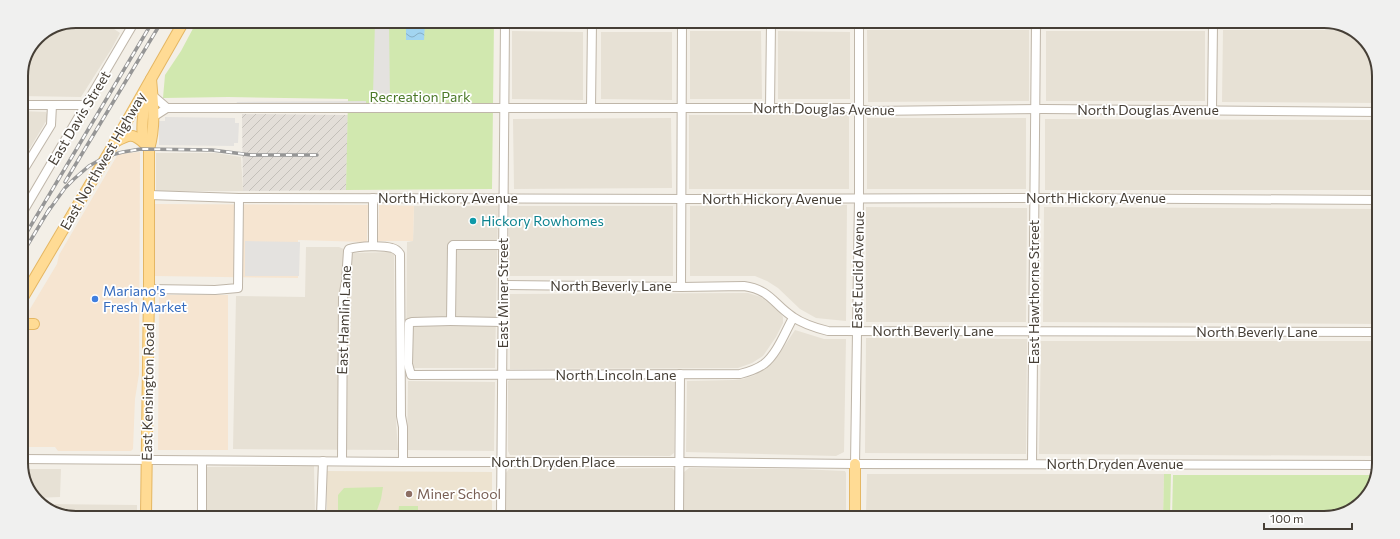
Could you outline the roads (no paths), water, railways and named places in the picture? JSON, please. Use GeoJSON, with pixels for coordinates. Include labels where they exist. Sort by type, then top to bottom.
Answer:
{"type":"FeatureCollection","features":[{"type":"Feature","properties":{"kind":"main road","name":"East Northwest Highway"},"geometry":{"type":"LineString","coordinates":[[28,289],[180,28]]}},
{"type":"Feature","properties":{"kind":"main road","name":"East Kensington Road"},"geometry":{"type":"LineString","coordinates":[[147,146],[152,138],[153,117],[151,79]]}},
{"type":"Feature","properties":{"kind":"main road","name":"East Kensington Road"},"geometry":{"type":"LineString","coordinates":[[146,511],[149,195],[147,146],[143,110],[151,79]]}},
{"type":"Feature","properties":{"kind":"main road"},"geometry":{"type":"LineString","coordinates":[[115,142],[129,135],[135,136],[147,146]]}},
{"type":"Feature","properties":{"kind":"main road"},"geometry":{"type":"LineString","coordinates":[[28,324],[34,324]]}},
{"type":"Feature","properties":{"kind":"main road","name":"East Euclid Avenue"},"geometry":{"type":"LineString","coordinates":[[855,464],[855,511]]}},
{"type":"Feature","properties":{"kind":"street","name":"East Davis Street"},"geometry":{"type":"LineString","coordinates":[[28,203],[131,28]]}},
{"type":"Feature","properties":{"kind":"street","name":"East Miner Street"},"geometry":{"type":"LineString","coordinates":[[501,511],[505,28]]}},
{"type":"Feature","properties":{"kind":"street"},"geometry":{"type":"LineString","coordinates":[[591,108],[592,28]]}},
{"type":"Feature","properties":{"kind":"street"},"geometry":{"type":"LineString","coordinates":[[680,287],[682,28]]}},
{"type":"Feature","properties":{"kind":"street"},"geometry":{"type":"LineString","coordinates":[[770,108],[771,28]]}},
{"type":"Feature","properties":{"kind":"street","name":"East Euclid Avenue"},"geometry":{"type":"LineString","coordinates":[[855,464],[859,28]]}},
{"type":"Feature","properties":{"kind":"street","name":"East Hawthorne Street"},"geometry":{"type":"LineString","coordinates":[[1032,464],[1036,28]]}},
{"type":"Feature","properties":{"kind":"street"},"geometry":{"type":"LineString","coordinates":[[1212,110],[1213,28]]}},
{"type":"Feature","properties":{"kind":"street"},"geometry":{"type":"LineString","coordinates":[[152,95],[167,108],[153,117]]}},
{"type":"Feature","properties":{"kind":"street"},"geometry":{"type":"LineString","coordinates":[[28,104],[87,105]]}},
{"type":"Feature","properties":{"kind":"street","name":"East Davis Street"},"geometry":{"type":"LineString","coordinates":[[28,163],[51,125],[52,105]]}},
{"type":"Feature","properties":{"kind":"street","name":"North Douglas Avenue"},"geometry":{"type":"LineString","coordinates":[[167,108],[851,108],[870,111],[1035,109],[1372,112]]}},
{"type":"Feature","properties":{"kind":"street","name":"North Hickory Avenue"},"geometry":{"type":"LineString","coordinates":[[149,195],[239,198],[1034,198],[1372,200]]}},
{"type":"Feature","properties":{"kind":"street"},"geometry":{"type":"LineString","coordinates":[[149,289],[215,290],[238,288],[239,198]]}},
{"type":"Feature","properties":{"kind":"street"},"geometry":{"type":"LineString","coordinates":[[372,246],[373,198]]}},
{"type":"Feature","properties":{"kind":"street"},"geometry":{"type":"LineString","coordinates":[[502,322],[450,321],[452,318],[452,246],[503,245]]}},
{"type":"Feature","properties":{"kind":"street","name":"East Hamlin Lane"},"geometry":{"type":"LineString","coordinates":[[342,461],[343,298],[348,252],[349,249],[353,247],[372,246],[393,248],[400,254],[401,416],[403,427],[403,462]]}},
{"type":"Feature","properties":{"kind":"street","name":"North Beverly Lane"},"geometry":{"type":"LineString","coordinates":[[503,285],[752,287],[772,297],[793,318],[813,327],[828,330],[1033,332],[1372,332]]}},
{"type":"Feature","properties":{"kind":"street","name":"North Lincoln Lane"},"geometry":{"type":"LineString","coordinates":[[450,321],[409,323],[408,364],[411,375],[731,375],[750,371],[764,364],[775,350],[793,318]]}},
{"type":"Feature","properties":{"kind":"street"},"geometry":{"type":"LineString","coordinates":[[679,511],[680,374]]}},
{"type":"Feature","properties":{"kind":"street","name":"North Dryden Place"},"geometry":{"type":"LineString","coordinates":[[28,459],[855,464]]}},
{"type":"Feature","properties":{"kind":"street"},"geometry":{"type":"LineString","coordinates":[[202,461],[202,511]]}},
{"type":"Feature","properties":{"kind":"street"},"geometry":{"type":"LineString","coordinates":[[321,511],[323,461]]}},
{"type":"Feature","properties":{"kind":"street","name":"North Dryden Avenue"},"geometry":{"type":"LineString","coordinates":[[855,464],[1372,465]]}},
{"type":"Feature","properties":{"kind":"water"},"geometry":{"type":"Polygon","coordinates":[[[406,28],[425,28],[424,40],[406,40],[406,28]]]}},
{"type":"Feature","properties":{"kind":"railway"},"geometry":{"type":"LineString","coordinates":[[28,230],[149,28]]}},
{"type":"Feature","properties":{"kind":"railway"},"geometry":{"type":"LineString","coordinates":[[65,182],[158,28]]}},
{"type":"Feature","properties":{"kind":"railway"},"geometry":{"type":"LineString","coordinates":[[47,213],[65,188],[89,166],[107,156],[123,152],[141,149],[212,150],[251,155],[317,155]]}},
{"type":"Feature","properties":{"kind":"railway"},"geometry":{"type":"LineString","coordinates":[[28,244],[50,208]]}},
{"type":"Feature","properties":{"kind":"place","name":"Hickory Rowhomes"},"geometry":{"type":"Point","coordinates":[473,221]}},
{"type":"Feature","properties":{"kind":"place","name":"Mariano's Fresh Market"},"geometry":{"type":"Point","coordinates":[95,299]}},
{"type":"Feature","properties":{"kind":"place","name":"Miner School"},"geometry":{"type":"Point","coordinates":[409,494]}},
{"type":"Feature","properties":{"kind":"park label","name":"Recreation Park"},"geometry":{"type":"Point","coordinates":[420,97]}}]}
